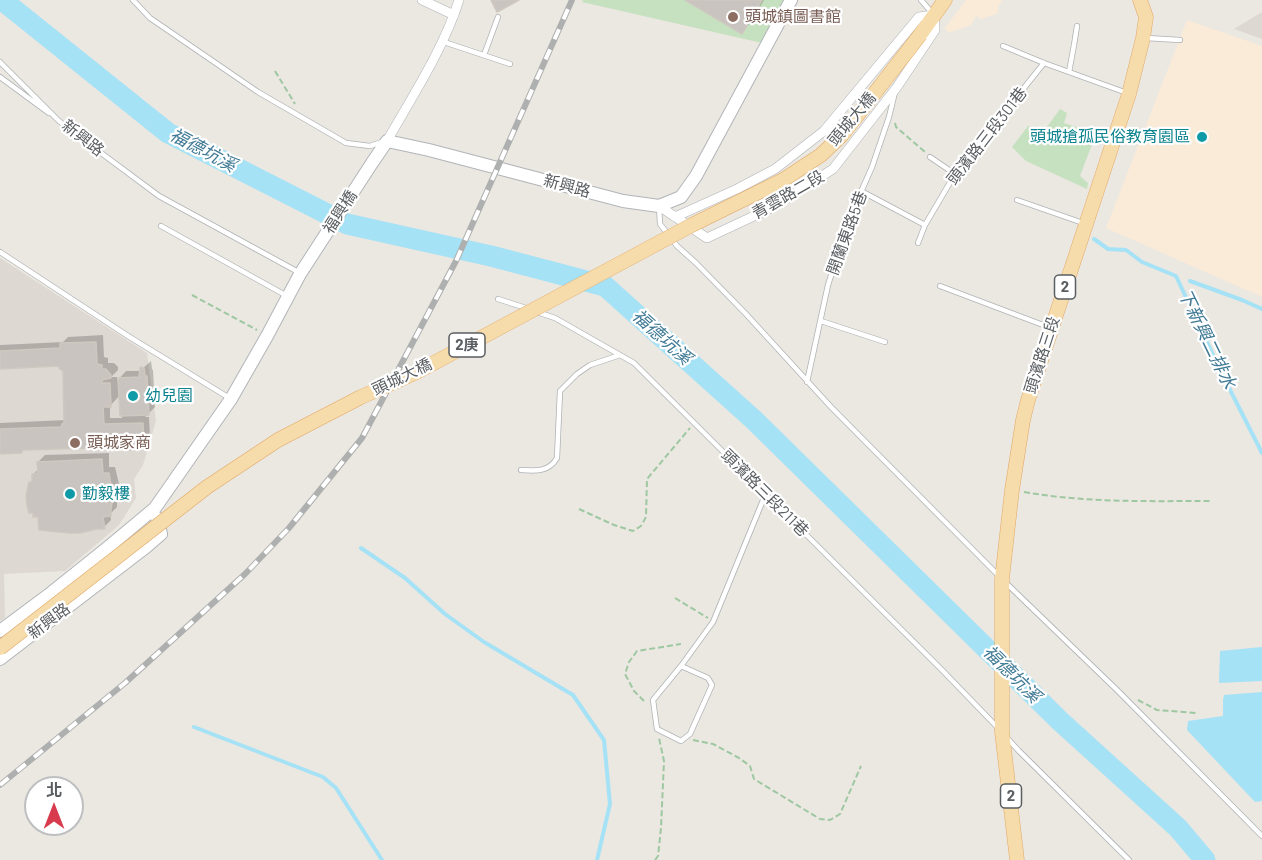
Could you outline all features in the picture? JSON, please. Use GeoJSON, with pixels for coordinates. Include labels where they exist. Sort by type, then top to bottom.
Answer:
{"type":"FeatureCollection","features":[{"type":"Feature","properties":{"kind":"main road","name":"青雲路二段"},"geometry":{"type":"LineString","coordinates":[[920,35],[945,0]]}},
{"type":"Feature","properties":{"kind":"main road","name":"頭濱路三段"},"geometry":{"type":"LineString","coordinates":[[1002,579],[1012,490],[1026,410],[1129,94],[1146,16],[1140,0]]}},
{"type":"Feature","properties":{"kind":"main road","name":"頭城大橋"},"geometry":{"type":"LineString","coordinates":[[0,648],[207,487],[278,440],[361,397],[417,372],[692,225],[783,180],[821,155],[842,135],[920,35]]}},
{"type":"Feature","properties":{"kind":"main road","name":"2"},"geometry":{"type":"LineString","coordinates":[[1002,579],[1002,732],[1017,860]]}},
{"type":"Feature","properties":{"kind":"street"},"geometry":{"type":"LineString","coordinates":[[422,0],[454,15]]}},
{"type":"Feature","properties":{"kind":"street"},"geometry":{"type":"LineString","coordinates":[[387,141],[426,73],[459,0]]}},
{"type":"Feature","properties":{"kind":"street"},"geometry":{"type":"LineString","coordinates":[[659,206],[681,197],[696,176],[791,0]]}},
{"type":"Feature","properties":{"kind":"street","name":"青雲路二段"},"geometry":{"type":"LineString","coordinates":[[659,206],[675,217],[707,238],[771,208],[833,169],[897,87],[935,30],[934,15],[919,17],[824,131],[775,169],[675,217]]}},
{"type":"Feature","properties":{"kind":"street","name":"新興路"},"geometry":{"type":"LineString","coordinates":[[387,141],[622,201],[659,206]]}},
{"type":"Feature","properties":{"kind":"street","name":"福興橋"},"geometry":{"type":"LineString","coordinates":[[309,261],[387,141]]}},
{"type":"Feature","properties":{"kind":"street","name":"新興路"},"geometry":{"type":"LineString","coordinates":[[0,631],[79,571],[155,508],[231,399],[289,297],[300,273],[309,261]]}},
{"type":"Feature","properties":{"kind":"street","name":"新興路"},"geometry":{"type":"LineString","coordinates":[[0,659],[161,534],[155,508]]}},
{"type":"Feature","properties":{"kind":"lane"},"geometry":{"type":"LineString","coordinates":[[133,0],[150,18],[258,92],[346,143],[370,146],[387,141]]}},
{"type":"Feature","properties":{"kind":"lane"},"geometry":{"type":"LineString","coordinates":[[921,0],[934,15]]}},
{"type":"Feature","properties":{"kind":"lane"},"geometry":{"type":"LineString","coordinates":[[484,55],[498,17]]}},
{"type":"Feature","properties":{"kind":"lane"},"geometry":{"type":"LineString","coordinates":[[1069,72],[1077,26]]}},
{"type":"Feature","properties":{"kind":"lane"},"geometry":{"type":"LineString","coordinates":[[1143,38],[1180,40]]}},
{"type":"Feature","properties":{"kind":"lane"},"geometry":{"type":"LineString","coordinates":[[441,41],[510,64]]}},
{"type":"Feature","properties":{"kind":"lane"},"geometry":{"type":"LineString","coordinates":[[1003,46],[1129,94]]}},
{"type":"Feature","properties":{"kind":"lane","name":"新興路"},"geometry":{"type":"LineString","coordinates":[[0,62],[59,120],[159,196],[300,273]]}},
{"type":"Feature","properties":{"kind":"lane","name":"頭濱路三段301巷"},"geometry":{"type":"LineString","coordinates":[[918,243],[925,225],[955,174],[1044,63]]}},
{"type":"Feature","properties":{"kind":"lane"},"geometry":{"type":"LineString","coordinates":[[0,77],[59,120]]}},
{"type":"Feature","properties":{"kind":"lane","name":"開蘭東路5巷"},"geometry":{"type":"LineString","coordinates":[[807,382],[828,285],[849,219],[872,167],[897,87]]}},
{"type":"Feature","properties":{"kind":"lane"},"geometry":{"type":"LineString","coordinates":[[930,156],[955,174]]}},
{"type":"Feature","properties":{"kind":"lane"},"geometry":{"type":"LineString","coordinates":[[861,191],[925,225]]}},
{"type":"Feature","properties":{"kind":"lane"},"geometry":{"type":"LineString","coordinates":[[1017,200],[1086,223]]}},
{"type":"Feature","properties":{"kind":"lane"},"geometry":{"type":"LineString","coordinates":[[659,206],[660,224],[677,246],[746,314],[807,382],[885,463],[1117,690],[1262,836]]}},
{"type":"Feature","properties":{"kind":"lane"},"geometry":{"type":"LineString","coordinates":[[160,226],[289,297]]}},
{"type":"Feature","properties":{"kind":"lane"},"geometry":{"type":"LineString","coordinates":[[0,252],[128,336],[231,399]]}},
{"type":"Feature","properties":{"kind":"lane"},"geometry":{"type":"LineString","coordinates":[[940,286],[1051,328]]}},
{"type":"Feature","properties":{"kind":"lane","name":"頭濱路三段211巷"},"geometry":{"type":"LineString","coordinates":[[498,299],[555,318],[634,363],[943,670],[1019,751],[1129,860]]}},
{"type":"Feature","properties":{"kind":"lane"},"geometry":{"type":"LineString","coordinates":[[821,321],[885,342]]}},
{"type":"Feature","properties":{"kind":"lane"},"geometry":{"type":"LineString","coordinates":[[521,470],[540,472],[553,465],[557,458],[560,391],[590,365],[621,355]]}},
{"type":"Feature","properties":{"kind":"lane"},"geometry":{"type":"LineString","coordinates":[[681,666],[708,678],[712,685],[690,734],[681,741],[657,729],[653,700],[713,622],[766,493]]}},
{"type":"Feature","properties":{"kind":"path"},"geometry":{"type":"LineString","coordinates":[[275,71],[307,121]]}},
{"type":"Feature","properties":{"kind":"path"},"geometry":{"type":"LineString","coordinates":[[894,99],[896,127],[930,156]]}},
{"type":"Feature","properties":{"kind":"path"},"geometry":{"type":"LineString","coordinates":[[192,295],[267,336]]}},
{"type":"Feature","properties":{"kind":"path"},"geometry":{"type":"LineString","coordinates":[[579,509],[633,531],[641,526],[646,517],[647,479],[695,424]]}},
{"type":"Feature","properties":{"kind":"path"},"geometry":{"type":"LineString","coordinates":[[1012,490],[1092,501],[1212,501]]}},
{"type":"Feature","properties":{"kind":"path"},"geometry":{"type":"LineString","coordinates":[[675,598],[713,622]]}},
{"type":"Feature","properties":{"kind":"path"},"geometry":{"type":"LineString","coordinates":[[655,711],[634,691],[625,674],[627,668],[637,651],[681,644]]}},
{"type":"Feature","properties":{"kind":"path"},"geometry":{"type":"LineString","coordinates":[[1117,690],[1157,710],[1197,713]]}},
{"type":"Feature","properties":{"kind":"path"},"geometry":{"type":"LineString","coordinates":[[655,860],[658,856],[661,828],[664,761],[657,729]]}},
{"type":"Feature","properties":{"kind":"path"},"geometry":{"type":"LineString","coordinates":[[685,739],[713,744],[739,758],[750,766],[754,779],[820,819],[830,820],[840,814],[861,766]]}},
{"type":"Feature","properties":{"kind":"shaded area"},"geometry":{"type":"Polygon","coordinates":[[[966,0],[1002,0],[997,14],[981,19],[976,16],[971,25],[948,33],[945,28],[966,0]]]}},
{"type":"Feature","properties":{"kind":"shaded area"},"geometry":{"type":"Polygon","coordinates":[[[1262,12],[1262,39],[1234,29],[1262,12]]]}},
{"type":"Feature","properties":{"kind":"shaded area","name":"頭城搶孤民俗教育園區"},"geometry":{"type":"Polygon","coordinates":[[[1187,20],[1262,46],[1262,297],[1106,228],[1187,20]]]}},
{"type":"Feature","properties":{"kind":"shaded area","name":"頭城家商"},"geometry":{"type":"Polygon","coordinates":[[[0,258],[147,353],[156,421],[143,465],[134,479],[136,498],[119,525],[65,571],[4,574],[5,618],[0,621],[0,258]]]}},
{"type":"Feature","properties":{"kind":"green space"},"geometry":{"type":"Polygon","coordinates":[[[583,0],[784,0],[762,43],[582,2],[583,0]]]}},
{"type":"Feature","properties":{"kind":"green space"},"geometry":{"type":"Polygon","coordinates":[[[1060,109],[1067,113],[1064,123],[1096,134],[1080,176],[1088,183],[1087,189],[1026,161],[1012,147],[1028,126],[1033,128],[1036,126],[1044,131],[1060,109]]]}},
{"type":"Feature","properties":{"kind":"water"},"geometry":{"type":"Polygon","coordinates":[[[1262,647],[1262,681],[1219,683],[1220,651],[1262,647]]]}},
{"type":"Feature","properties":{"kind":"water"},"geometry":{"type":"Polygon","coordinates":[[[1262,692],[1262,801],[1255,802],[1187,730],[1188,721],[1223,716],[1224,695],[1262,692]]]}},
{"type":"Feature","properties":{"kind":"building"},"geometry":{"type":"Polygon","coordinates":[[[491,0],[519,0],[497,12],[491,0]]]}},
{"type":"Feature","properties":{"kind":"building","name":"頭城鎮圖書館"},"geometry":{"type":"Polygon","coordinates":[[[685,0],[762,0],[742,34],[685,0]]]}},
{"type":"Feature","properties":{"kind":"building"},"geometry":{"type":"Polygon","coordinates":[[[96,342],[97,364],[102,365],[102,369],[106,369],[111,375],[111,378],[102,380],[102,383],[110,383],[111,407],[103,407],[104,424],[143,423],[144,446],[136,450],[130,450],[127,447],[22,450],[22,453],[0,454],[0,429],[61,427],[64,423],[63,371],[58,366],[0,369],[0,351],[60,348],[60,343],[96,342]]]}},
{"type":"Feature","properties":{"kind":"building","name":"幼兒園"},"geometry":{"type":"Polygon","coordinates":[[[140,367],[144,368],[145,376],[147,376],[149,415],[120,416],[118,378],[139,377],[140,367]]]}},
{"type":"Feature","properties":{"kind":"building","name":"勤毅樓"},"geometry":{"type":"Polygon","coordinates":[[[102,459],[103,473],[109,473],[113,497],[111,516],[103,517],[105,529],[80,533],[39,530],[38,517],[33,517],[33,513],[29,513],[26,496],[29,482],[32,482],[32,474],[38,473],[37,462],[102,459]]]}},
{"type":"Feature","properties":{"kind":"waterway","name":"福德坑溪"},"geometry":{"type":"LineString","coordinates":[[2,0],[168,133],[347,224],[491,256],[605,286],[754,420],[1060,721],[1178,828],[1205,860]]}},
{"type":"Feature","properties":{"kind":"waterway","name":"下新興二排水"},"geometry":{"type":"LineString","coordinates":[[1094,239],[1108,249],[1126,250],[1142,262],[1176,276],[1262,453]]}},
{"type":"Feature","properties":{"kind":"waterway"},"geometry":{"type":"LineString","coordinates":[[1190,281],[1262,309]]}},
{"type":"Feature","properties":{"kind":"waterway"},"geometry":{"type":"LineString","coordinates":[[361,548],[405,578],[445,614],[484,642],[573,695],[604,740],[610,804],[597,860]]}},
{"type":"Feature","properties":{"kind":"waterway"},"geometry":{"type":"LineString","coordinates":[[194,727],[323,777],[336,788],[382,860]]}},
{"type":"Feature","properties":{"kind":"railway"},"geometry":{"type":"LineString","coordinates":[[0,785],[125,683],[245,574],[289,528],[362,438],[456,261],[572,0]]}},
{"type":"Feature","properties":{"kind":"place","name":"頭城鎮圖書館"},"geometry":{"type":"Point","coordinates":[733,17]}},
{"type":"Feature","properties":{"kind":"place","name":"頭城搶孤民俗教育園區"},"geometry":{"type":"Point","coordinates":[1202,137]}},
{"type":"Feature","properties":{"kind":"place","name":"幼兒園"},"geometry":{"type":"Point","coordinates":[133,396]}},
{"type":"Feature","properties":{"kind":"place","name":"頭城家商"},"geometry":{"type":"Point","coordinates":[75,443]}},
{"type":"Feature","properties":{"kind":"place","name":"勤毅樓"},"geometry":{"type":"Point","coordinates":[70,494]}}]}
